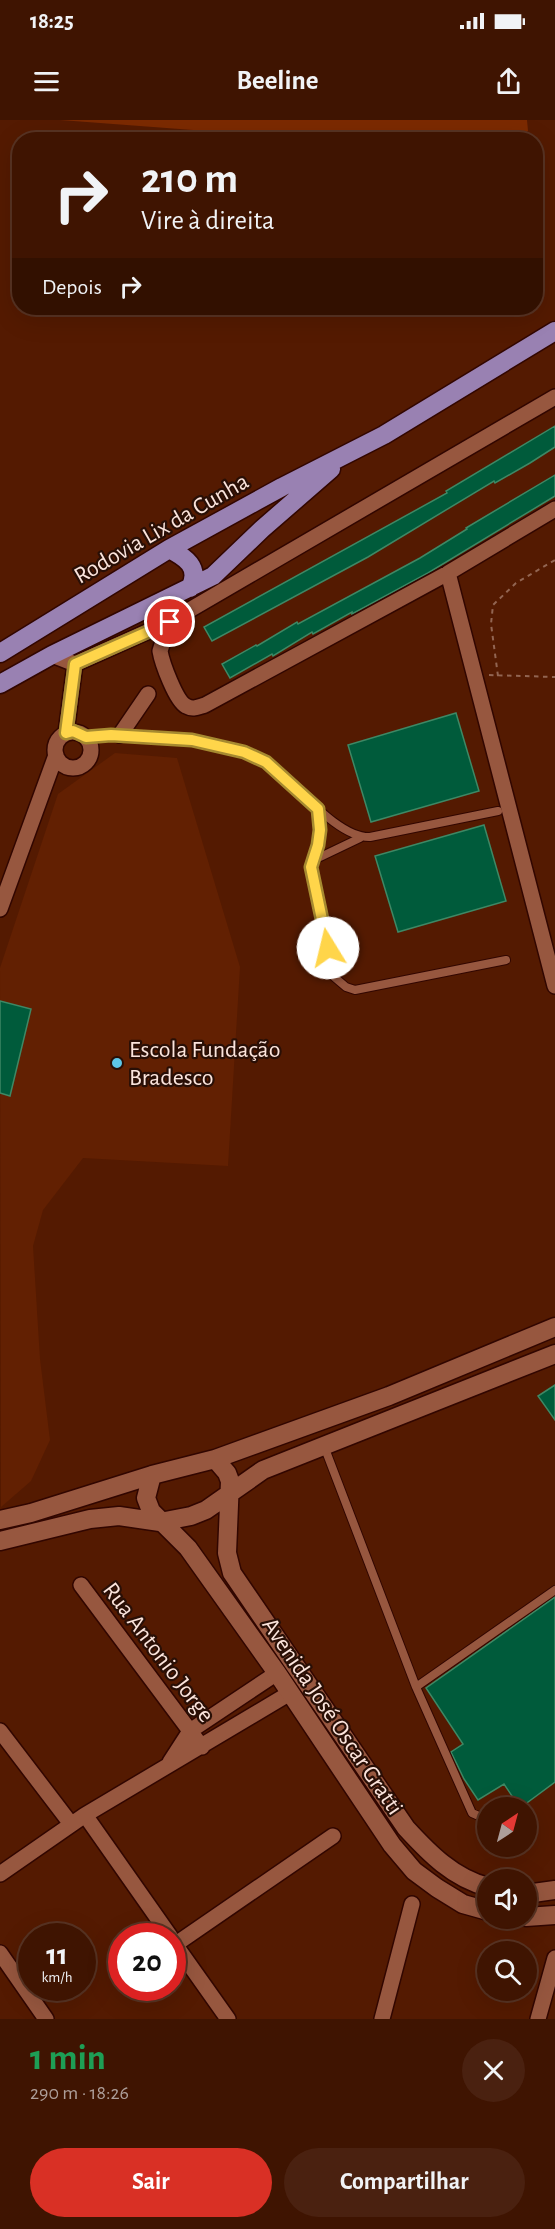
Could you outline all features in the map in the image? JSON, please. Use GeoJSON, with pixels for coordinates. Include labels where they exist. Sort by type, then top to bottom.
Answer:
{"type":"FeatureCollection","features":[{"type":"Feature","properties":{"kind":"main road","name":"Rodovia Lix da Cunha"},"geometry":{"type":"LineString","coordinates":[[0,653],[169,549],[384,435],[555,331]]}},
{"type":"Feature","properties":{"kind":"main road","name":"Rodovia Lix da Cunha"},"geometry":{"type":"LineString","coordinates":[[0,684],[52,655],[213,576],[262,529],[350,452]]}},
{"type":"Feature","properties":{"kind":"main road"},"geometry":{"type":"LineString","coordinates":[[169,549],[186,558],[191,564],[194,577],[190,588]]}},
{"type":"Feature","properties":{"kind":"main road"},"geometry":{"type":"LineString","coordinates":[[0,1520],[31,1513],[152,1474],[215,1459],[389,1396],[555,1327]]}},
{"type":"Feature","properties":{"kind":"main road"},"geometry":{"type":"LineString","coordinates":[[0,1541],[90,1519],[119,1516],[160,1522],[191,1516],[206,1510],[263,1470],[555,1354]]}},
{"type":"Feature","properties":{"kind":"main road"},"geometry":{"type":"LineString","coordinates":[[215,1459],[227,1473],[230,1492]]}},
{"type":"Feature","properties":{"kind":"main road","name":"Avenida José Oscar Gratti"},"geometry":{"type":"LineString","coordinates":[[152,1474],[146,1498],[151,1511],[188,1548],[277,1673],[392,1845],[414,1871],[463,1904],[477,1908]]}},
{"type":"Feature","properties":{"kind":"main road","name":"Avenida José Oscar Gratti"},"geometry":{"type":"LineString","coordinates":[[230,1492],[227,1553],[232,1573],[406,1828],[431,1855],[458,1875],[477,1883]]}},
{"type":"Feature","properties":{"kind":"main road"},"geometry":{"type":"LineString","coordinates":[[537,1892],[555,1890]]}},
{"type":"Feature","properties":{"kind":"main road"},"geometry":{"type":"LineString","coordinates":[[537,1916],[555,1915]]}},
{"type":"Feature","properties":{"kind":"street"},"geometry":{"type":"LineString","coordinates":[[52,655],[75,664],[170,622],[555,397]]}},
{"type":"Feature","properties":{"kind":"street"},"geometry":{"type":"LineString","coordinates":[[170,622],[161,644],[161,657],[178,699],[186,706],[195,708],[448,573],[555,509]]}},
{"type":"Feature","properties":{"kind":"street"},"geometry":{"type":"LineString","coordinates":[[448,573],[555,986]]}},
{"type":"Feature","properties":{"kind":"street"},"geometry":{"type":"LineString","coordinates":[[106,649],[116,624]]}},
{"type":"Feature","properties":{"kind":"street"},"geometry":{"type":"LineString","coordinates":[[66,733],[75,664]]}},
{"type":"Feature","properties":{"kind":"street"},"geometry":{"type":"LineString","coordinates":[[120,735],[148,694]]}},
{"type":"Feature","properties":{"kind":"street"},"geometry":{"type":"LineString","coordinates":[[0,909],[56,755],[56,743],[59,737],[73,731],[86,737],[92,749],[88,761],[71,768],[63,765],[56,755]]}},
{"type":"Feature","properties":{"kind":"street","name":"Rua Antonio Jorge"},"geometry":{"type":"LineString","coordinates":[[81,1585],[202,1747]]}},
{"type":"Feature","properties":{"kind":"street"},"geometry":{"type":"LineString","coordinates":[[168,1764],[189,1731],[277,1673]]}},
{"type":"Feature","properties":{"kind":"street"},"geometry":{"type":"LineString","coordinates":[[0,1874],[85,1815],[290,1693]]}},
{"type":"Feature","properties":{"kind":"street"},"geometry":{"type":"LineString","coordinates":[[0,1731],[71,1824]]}},
{"type":"Feature","properties":{"kind":"street"},"geometry":{"type":"LineString","coordinates":[[85,1815],[161,1923]]}},
{"type":"Feature","properties":{"kind":"street"},"geometry":{"type":"LineString","coordinates":[[186,1932],[333,1836]]}},
{"type":"Feature","properties":{"kind":"street"},"geometry":{"type":"LineString","coordinates":[[382,2019],[412,1904]]}},
{"type":"Feature","properties":{"kind":"street"},"geometry":{"type":"LineString","coordinates":[[0,1953],[46,2019]]}},
{"type":"Feature","properties":{"kind":"street"},"geometry":{"type":"LineString","coordinates":[[538,2019],[555,1958]]}},
{"type":"Feature","properties":{"kind":"street"},"geometry":{"type":"LineString","coordinates":[[186,1959],[228,2019]]}},
{"type":"Feature","properties":{"kind":"lane"},"geometry":{"type":"LineString","coordinates":[[86,737],[120,735],[192,740],[244,752],[266,762],[318,809],[360,838]]}},
{"type":"Feature","properties":{"kind":"lane"},"geometry":{"type":"LineString","coordinates":[[318,809],[320,830],[311,867],[312,876],[324,923],[333,976],[346,987],[356,990],[506,960]]}},
{"type":"Feature","properties":{"kind":"lane"},"geometry":{"type":"LineString","coordinates":[[314,860],[360,838],[498,811]]}},
{"type":"Feature","properties":{"kind":"lane"},"geometry":{"type":"LineString","coordinates":[[324,1445],[416,1687],[472,1813],[477,1815]]}},
{"type":"Feature","properties":{"kind":"lane"},"geometry":{"type":"LineString","coordinates":[[416,1687],[555,1590]]}},
{"type":"Feature","properties":{"kind":"path"},"geometry":{"type":"LineString","coordinates":[[498,676],[491,624],[493,604],[516,583],[555,560]]}},
{"type":"Feature","properties":{"kind":"path"},"geometry":{"type":"LineString","coordinates":[[473,674],[555,677]]}},
{"type":"Feature","properties":{"kind":"shaded area"},"geometry":{"type":"Polygon","coordinates":[[[60,120],[527,120],[528,131],[526,132],[219,132],[60,120]]]}},
{"type":"Feature","properties":{"kind":"shaded area","name":"Escola Fundação Bradesco"},"geometry":{"type":"Polygon","coordinates":[[[115,753],[177,758],[240,967],[228,1166],[83,1158],[43,1210],[33,1246],[40,1359],[50,1440],[31,1481],[1,1507],[0,968],[58,794],[115,753]]]}},
{"type":"Feature","properties":{"kind":"building"},"geometry":{"type":"Polygon","coordinates":[[[555,426],[555,447],[530,463],[495,483],[494,481],[368,557],[212,641],[204,627],[447,493],[446,491],[555,426]]]}},
{"type":"Feature","properties":{"kind":"building"},"geometry":{"type":"Polygon","coordinates":[[[555,475],[555,496],[428,573],[313,634],[312,632],[273,656],[272,654],[230,678],[222,664],[420,558],[555,475]]]}},
{"type":"Feature","properties":{"kind":"building"},"geometry":{"type":"Polygon","coordinates":[[[456,713],[479,791],[371,822],[348,745],[456,713]]]}},
{"type":"Feature","properties":{"kind":"building"},"geometry":{"type":"Polygon","coordinates":[[[484,825],[506,901],[398,932],[375,856],[484,825]]]}},
{"type":"Feature","properties":{"kind":"building"},"geometry":{"type":"Polygon","coordinates":[[[0,1001],[31,1009],[10,1096],[0,1093],[0,1001]]]}},
{"type":"Feature","properties":{"kind":"building"},"geometry":{"type":"Polygon","coordinates":[[[555,1385],[555,1420],[538,1396],[555,1385]]]}},
{"type":"Feature","properties":{"kind":"building"},"geometry":{"type":"Polygon","coordinates":[[[555,1597],[555,1782],[535,1797],[513,1797],[504,1784],[477,1798],[464,1779],[451,1752],[463,1744],[426,1688],[555,1597]]]}},
{"type":"Feature","properties":{"kind":"place","name":"Escola Fundação Bradesco"},"geometry":{"type":"Point","coordinates":[117,1063]}},
{"type":"Feature","properties":{"kind":"route"},"geometry":{"type":"LineString","coordinates":[[170,622],[75,664],[66,733],[73,731],[86,737],[111,735],[192,740],[217,744],[244,752],[266,762],[286,778],[318,809],[320,830],[311,867],[328,948]]}}]}
